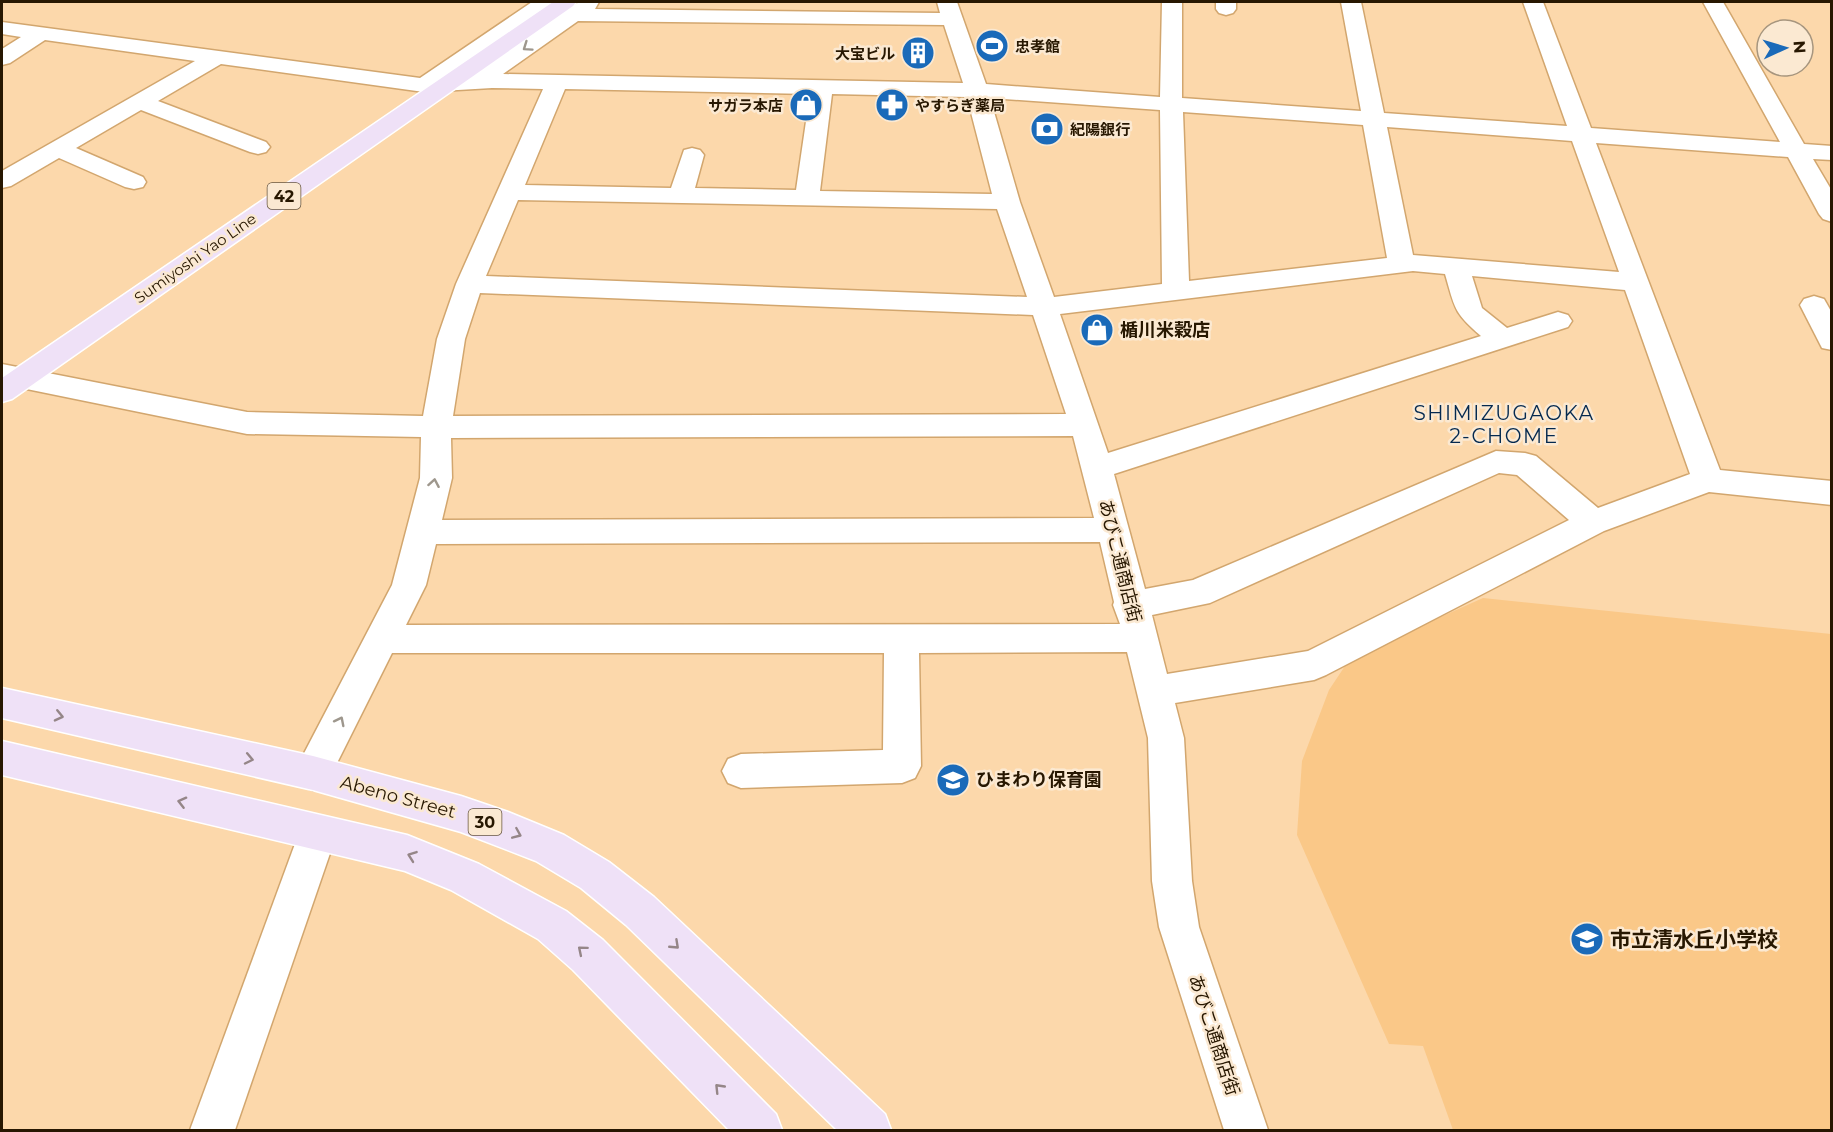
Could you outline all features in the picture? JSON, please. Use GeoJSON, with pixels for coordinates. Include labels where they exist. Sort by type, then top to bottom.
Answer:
{"type":"FeatureCollection","features":[{"type":"Feature","properties":{"kind":"main road","name":"Sumiyoshi Yao Line"},"geometry":{"type":"LineString","coordinates":[[8,382],[434,85],[570,8]]}},
{"type":"Feature","properties":{"kind":"main road","name":"Abeno Street"},"geometry":{"type":"LineString","coordinates":[[2,703],[313,773],[461,814],[508,830],[550,848],[595,875],[640,911],[869,1131]]}},
{"type":"Feature","properties":{"kind":"main road"},"geometry":{"type":"LineString","coordinates":[[2,758],[407,853],[465,878],[552,925],[588,955],[760,1131]]}},
{"type":"Feature","properties":{"kind":"street"},"geometry":{"type":"LineString","coordinates":[[510,26],[518,2]]}},
{"type":"Feature","properties":{"kind":"street"},"geometry":{"type":"LineString","coordinates":[[434,85],[545,2]]}},
{"type":"Feature","properties":{"kind":"street"},"geometry":{"type":"LineString","coordinates":[[479,81],[570,8],[592,2]]}},
{"type":"Feature","properties":{"kind":"street"},"geometry":{"type":"LineString","coordinates":[[1172,2],[1171,104],[1176,291]]}},
{"type":"Feature","properties":{"kind":"street"},"geometry":{"type":"LineString","coordinates":[[1351,2],[1402,265]]}},
{"type":"Feature","properties":{"kind":"street"},"geometry":{"type":"LineString","coordinates":[[1533,2],[1708,480]]}},
{"type":"Feature","properties":{"kind":"street"},"geometry":{"type":"LineString","coordinates":[[1713,2],[1832,214]]}},
{"type":"Feature","properties":{"kind":"street"},"geometry":{"type":"LineString","coordinates":[[570,8],[949,10]]}},
{"type":"Feature","properties":{"kind":"street","name":"あびこ通商店街"},"geometry":{"type":"LineString","coordinates":[[949,10],[977,90],[1007,202],[1085,425],[1097,468],[1138,638],[1166,738],[1172,881],[1179,927],[1246,1131]]}},
{"type":"Feature","properties":{"kind":"street"},"geometry":{"type":"LineString","coordinates":[[2,28],[434,85],[479,81],[977,90],[1832,153]]}},
{"type":"Feature","properties":{"kind":"street"},"geometry":{"type":"LineString","coordinates":[[2,58],[42,33]]}},
{"type":"Feature","properties":{"kind":"street"},"geometry":{"type":"LineString","coordinates":[[2,181],[219,56]]}},
{"type":"Feature","properties":{"kind":"street"},"geometry":{"type":"LineString","coordinates":[[313,773],[409,585],[436,478],[436,427],[451,339],[469,284],[557,82]]}},
{"type":"Feature","properties":{"kind":"street"},"geometry":{"type":"LineString","coordinates":[[807,198],[822,87]]}},
{"type":"Feature","properties":{"kind":"street"},"geometry":{"type":"LineString","coordinates":[[140,102],[258,147]]}},
{"type":"Feature","properties":{"kind":"street"},"geometry":{"type":"LineString","coordinates":[[58,149],[134,182]]}},
{"type":"Feature","properties":{"kind":"street"},"geometry":{"type":"LineString","coordinates":[[681,195],[692,155]]}},
{"type":"Feature","properties":{"kind":"street"},"geometry":{"type":"LineString","coordinates":[[511,192],[1007,202]]}},
{"type":"Feature","properties":{"kind":"street"},"geometry":{"type":"LineString","coordinates":[[469,284],[1044,306],[1413,263],[1635,282]]}},
{"type":"Feature","properties":{"kind":"street"},"geometry":{"type":"LineString","coordinates":[[1456,267],[1470,312],[1503,339]]}},
{"type":"Feature","properties":{"kind":"street"},"geometry":{"type":"LineString","coordinates":[[1814,305],[1832,341]]}},
{"type":"Feature","properties":{"kind":"street"},"geometry":{"type":"LineString","coordinates":[[1097,468],[1558,321]]}},
{"type":"Feature","properties":{"kind":"street"},"geometry":{"type":"LineString","coordinates":[[8,382],[247,423],[436,427],[1085,425]]}},
{"type":"Feature","properties":{"kind":"street"},"geometry":{"type":"LineString","coordinates":[[1130,604],[1198,593],[1496,462],[1525,464],[1593,522]]}},
{"type":"Feature","properties":{"kind":"street"},"geometry":{"type":"LineString","coordinates":[[1153,692],[1314,665],[1593,522],[1708,480],[1832,493]]}},
{"type":"Feature","properties":{"kind":"street"},"geometry":{"type":"LineString","coordinates":[[423,531],[1112,530]]}},
{"type":"Feature","properties":{"kind":"street"},"geometry":{"type":"LineString","coordinates":[[741,771],[902,766],[901,637]]}},
{"type":"Feature","properties":{"kind":"street"},"geometry":{"type":"LineString","coordinates":[[381,639],[1138,638]]}},
{"type":"Feature","properties":{"kind":"street"},"geometry":{"type":"LineString","coordinates":[[212,1131],[318,833]]}},
{"type":"Feature","properties":{"kind":"shaded area","name":"市立清水丘小学校"},"geometry":{"type":"Polygon","coordinates":[[[1483,598],[1831,634],[1831,1130],[1453,1130],[1423,1046],[1389,1044],[1297,835],[1302,761],[1329,690],[1351,657],[1483,598]]]}},
{"type":"Feature","properties":{"kind":"place","name":"忠孝館"},"geometry":{"type":"Point","coordinates":[992,46]}},
{"type":"Feature","properties":{"kind":"place","name":"大宝ビル"},"geometry":{"type":"Point","coordinates":[918,53]}},
{"type":"Feature","properties":{"kind":"place","name":"サガラ本店"},"geometry":{"type":"Point","coordinates":[806,105]}},
{"type":"Feature","properties":{"kind":"place","name":"やすらぎ薬局"},"geometry":{"type":"Point","coordinates":[892,105]}},
{"type":"Feature","properties":{"kind":"place","name":"紀陽銀行"},"geometry":{"type":"Point","coordinates":[1047,129]}},
{"type":"Feature","properties":{"kind":"place","name":"楯川米穀店"},"geometry":{"type":"Point","coordinates":[1097,330]}},
{"type":"Feature","properties":{"kind":"place","name":"ひまわり保育園"},"geometry":{"type":"Point","coordinates":[953,780]}},
{"type":"Feature","properties":{"kind":"place","name":"市立清水丘小学校"},"geometry":{"type":"Point","coordinates":[1587,939]}},
{"type":"Feature","properties":{"kind":"district","name":"SHIMIZUGAOKA 2-CHOME"},"geometry":{"type":"Point","coordinates":[1504,424]}}]}
